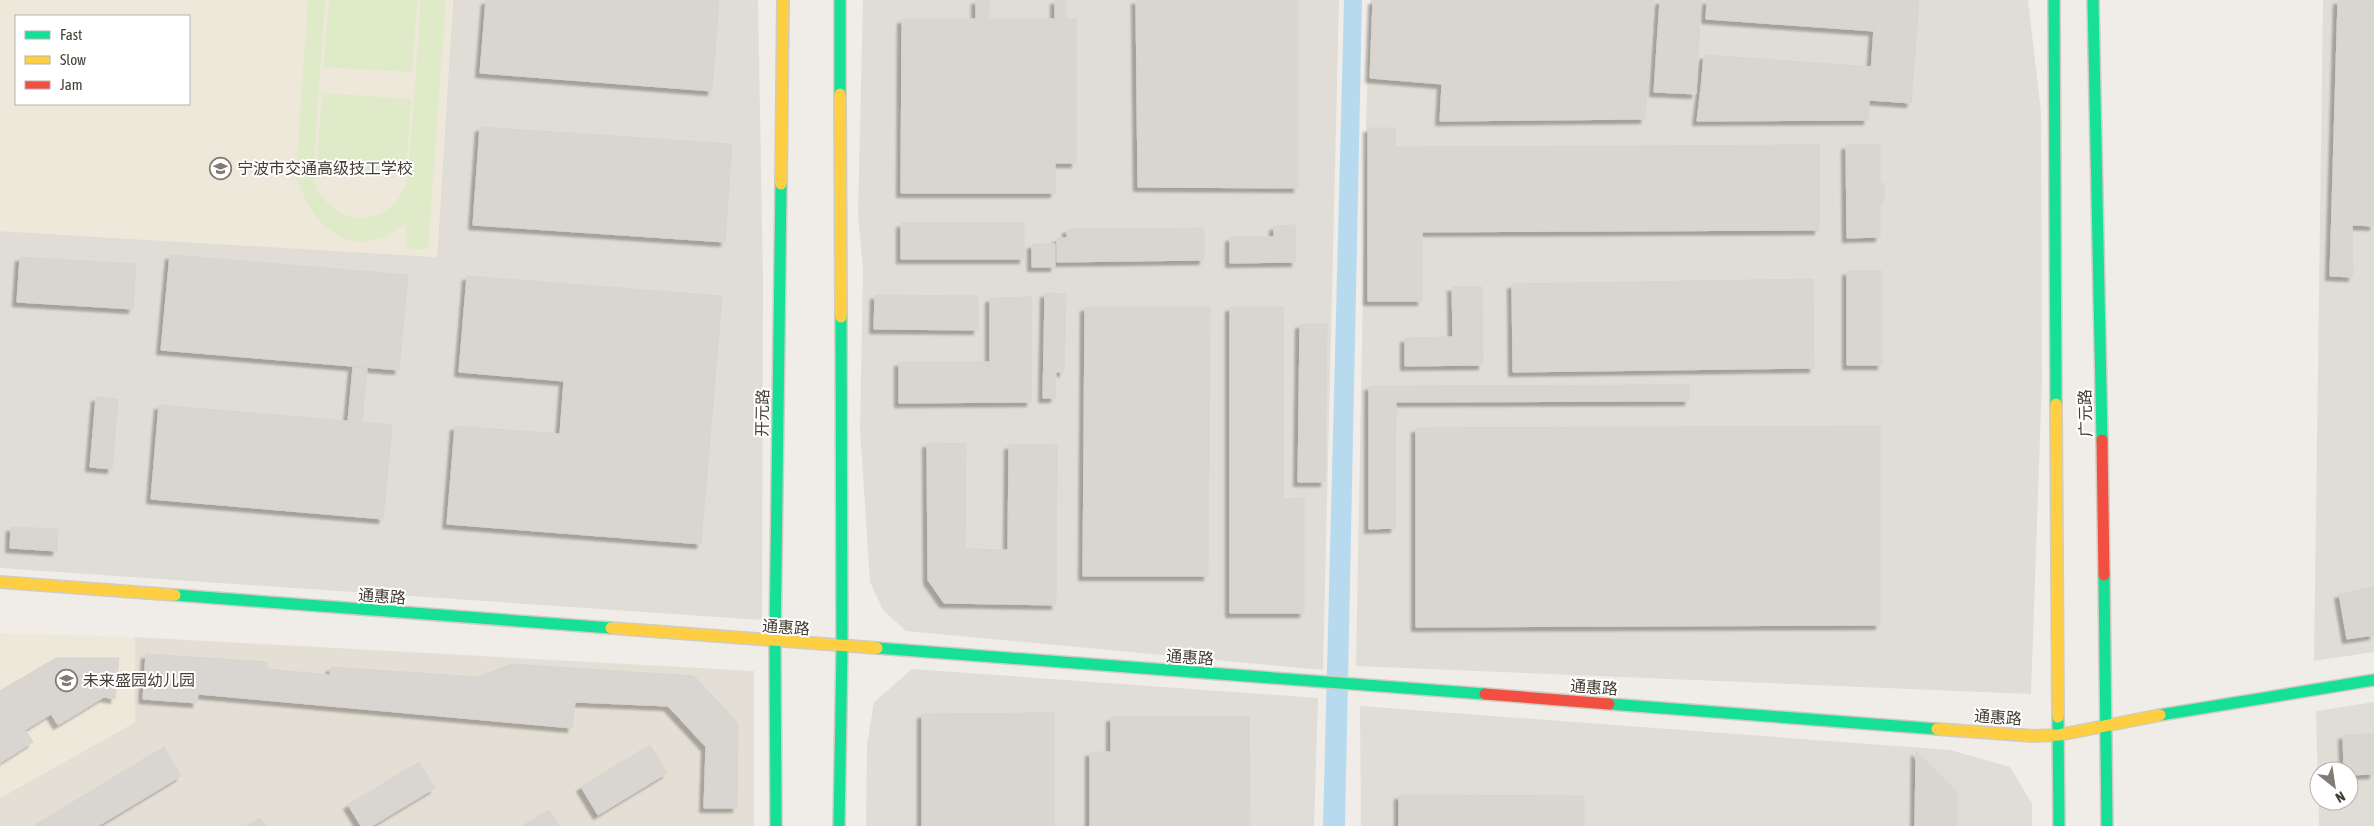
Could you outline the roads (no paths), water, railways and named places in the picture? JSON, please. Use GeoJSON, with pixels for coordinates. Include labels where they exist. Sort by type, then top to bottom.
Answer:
{"type":"FeatureCollection","features":[{"type":"Feature","properties":{"kind":"main road","name":"开元路"},"geometry":{"type":"LineString","coordinates":[[776,826],[775,642],[783,0]]}},
{"type":"Feature","properties":{"kind":"main road"},"geometry":{"type":"LineString","coordinates":[[839,826],[842,647],[840,0]]}},
{"type":"Feature","properties":{"kind":"main road"},"geometry":{"type":"LineString","coordinates":[[2044,0],[2054,60]]}},
{"type":"Feature","properties":{"kind":"main road","name":"广元路"},"geometry":{"type":"LineString","coordinates":[[2054,0],[2060,735],[2059,826]]}},
{"type":"Feature","properties":{"kind":"main road","name":"广元路"},"geometry":{"type":"LineString","coordinates":[[2093,0],[2107,724],[2107,826]]}},
{"type":"Feature","properties":{"kind":"main road"},"geometry":{"type":"LineString","coordinates":[[2093,34],[2101,0]]}},
{"type":"Feature","properties":{"kind":"main road","name":"通惠路"},"geometry":{"type":"LineString","coordinates":[[0,582],[2033,736],[2060,735],[2107,724],[2374,680]]}},
{"type":"Feature","properties":{"kind":"water"},"geometry":{"type":"Polygon","coordinates":[[[1344,0],[1362,0],[1345,826],[1323,826],[1344,0]]]}},
{"type":"Feature","properties":{"kind":"place","name":"宁波市交通高级技工学校"},"geometry":{"type":"Point","coordinates":[221,168]}},
{"type":"Feature","properties":{"kind":"place","name":"未来盛园幼儿园"},"geometry":{"type":"Point","coordinates":[67,680]}}]}
